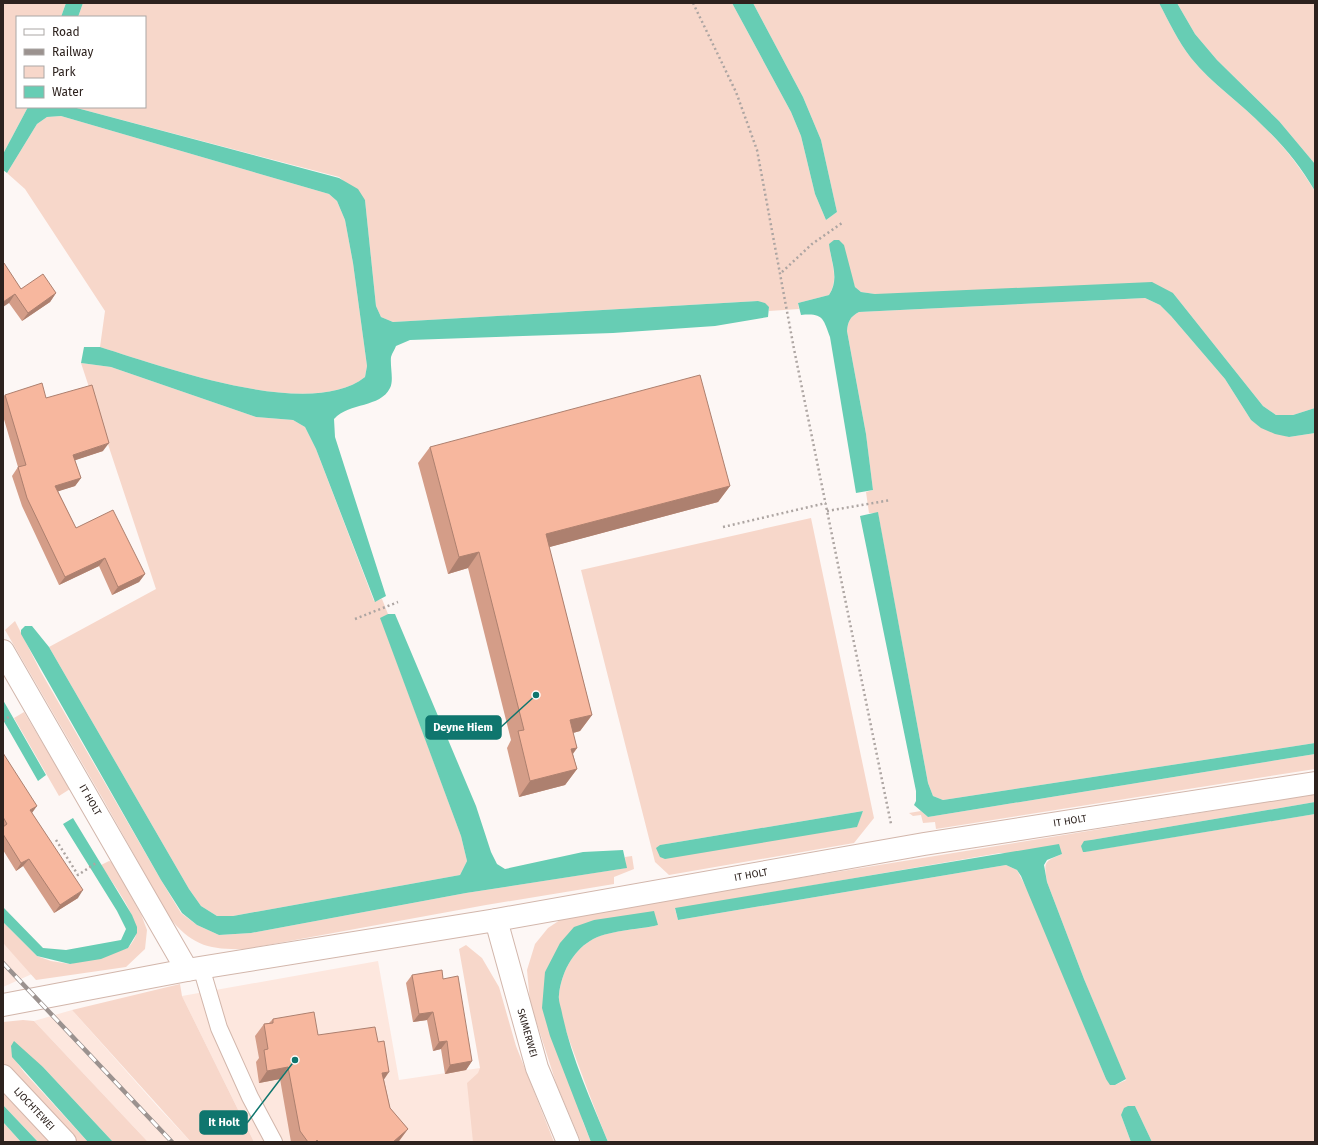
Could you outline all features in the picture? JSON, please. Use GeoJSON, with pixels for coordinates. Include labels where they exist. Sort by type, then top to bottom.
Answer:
{"type":"FeatureCollection","features":[{"type":"Feature","properties":{"kind":"street","name":"IT HOLT"},"geometry":{"type":"LineString","coordinates":[[3,651],[119,849],[194,968]]}},
{"type":"Feature","properties":{"kind":"street","name":"IT HOLT"},"geometry":{"type":"LineString","coordinates":[[3,1005],[194,968],[496,920],[896,849],[1315,783]]}},
{"type":"Feature","properties":{"kind":"street","name":"SKIMERWEI"},"geometry":{"type":"LineString","coordinates":[[496,920],[537,1068],[568,1142]]}},
{"type":"Feature","properties":{"kind":"street","name":"LJOCHTEWEI"},"geometry":{"type":"LineString","coordinates":[[3,1076],[65,1142]]}},
{"type":"Feature","properties":{"kind":"lane"},"geometry":{"type":"LineString","coordinates":[[194,968],[250,1097],[274,1142]]}},
{"type":"Feature","properties":{"kind":"path"},"geometry":{"type":"LineString","coordinates":[[693,3],[736,92],[757,150],[781,272],[794,349],[896,849]]}},
{"type":"Feature","properties":{"kind":"path"},"geometry":{"type":"LineString","coordinates":[[781,272],[812,244],[842,223]]}},
{"type":"Feature","properties":{"kind":"path"},"geometry":{"type":"LineString","coordinates":[[827,511],[891,500]]}},
{"type":"Feature","properties":{"kind":"path"},"geometry":{"type":"LineString","coordinates":[[723,527],[826,503]]}},
{"type":"Feature","properties":{"kind":"path"},"geometry":{"type":"LineString","coordinates":[[355,618],[398,602]]}},
{"type":"Feature","properties":{"kind":"path"},"geometry":{"type":"LineString","coordinates":[[3,721],[13,714]]}},
{"type":"Feature","properties":{"kind":"path"},"geometry":{"type":"LineString","coordinates":[[56,840],[78,875],[88,868]]}},
{"type":"Feature","properties":{"kind":"shaded area"},"geometry":{"type":"Polygon","coordinates":[[[3,943],[32,974],[3,987],[3,943]]]}},
{"type":"Feature","properties":{"kind":"shaded area"},"geometry":{"type":"Polygon","coordinates":[[[378,961],[399,1080],[480,1068],[510,1142],[254,1142],[182,996],[378,961]]]}},
{"type":"Feature","properties":{"kind":"shaded area"},"geometry":{"type":"Polygon","coordinates":[[[72,1010],[191,1142],[148,1142],[34,1021],[72,1010]]]}},
{"type":"Feature","properties":{"kind":"green space"},"geometry":{"type":"Polygon","coordinates":[[[3,3],[66,3],[61,16],[16,16],[16,108],[27,108],[3,154],[3,3]]]}},
{"type":"Feature","properties":{"kind":"green space"},"geometry":{"type":"Polygon","coordinates":[[[83,3],[732,3],[791,112],[801,136],[815,194],[826,220],[837,212],[821,140],[803,97],[753,3],[1159,3],[1186,52],[1208,76],[1255,118],[1279,142],[1298,165],[1315,191],[1315,408],[1293,415],[1276,415],[1263,406],[1173,293],[875,294],[861,292],[855,287],[851,275],[830,251],[834,279],[832,290],[829,295],[798,303],[799,309],[769,311],[769,307],[758,301],[393,322],[381,317],[376,306],[365,200],[339,177],[77,108],[146,108],[146,16],[78,16],[83,3]]]}},
{"type":"Feature","properties":{"kind":"green space"},"geometry":{"type":"Polygon","coordinates":[[[1177,3],[1315,3],[1315,164],[1279,121],[1217,60],[1195,34],[1177,3]]]}},
{"type":"Feature","properties":{"kind":"green space"},"geometry":{"type":"Polygon","coordinates":[[[61,116],[329,194],[337,201],[345,220],[353,263],[367,366],[365,377],[340,389],[309,394],[273,392],[235,386],[160,366],[100,347],[105,311],[25,189],[7,173],[37,124],[47,117],[61,116]]]}},
{"type":"Feature","properties":{"kind":"green space"},"geometry":{"type":"Polygon","coordinates":[[[1145,298],[1160,305],[1171,316],[1225,379],[1251,420],[1262,428],[1289,437],[1315,433],[1315,743],[943,800],[933,796],[928,783],[878,513],[869,513],[866,492],[873,490],[866,434],[847,331],[849,322],[853,316],[859,312],[1145,298]]]}},
{"type":"Feature","properties":{"kind":"green space"},"geometry":{"type":"Polygon","coordinates":[[[81,363],[111,367],[256,417],[293,420],[305,427],[316,449],[374,601],[382,599],[388,614],[381,619],[461,836],[467,861],[460,875],[233,916],[217,916],[201,906],[189,889],[49,647],[156,589],[81,363]]]}},
{"type":"Feature","properties":{"kind":"green space"},"geometry":{"type":"Polygon","coordinates":[[[811,518],[874,818],[854,843],[669,875],[655,862],[581,570],[811,518]],[[863,811],[660,845],[804,835],[856,827],[863,811]]]}},
{"type":"Feature","properties":{"kind":"green space"},"geometry":{"type":"Polygon","coordinates":[[[15,621],[41,672],[181,913],[197,925],[219,935],[251,933],[466,893],[626,868],[625,857],[632,856],[634,869],[614,877],[614,884],[486,905],[246,949],[212,947],[203,944],[194,940],[177,927],[169,917],[5,630],[15,621]]]}},
{"type":"Feature","properties":{"kind":"green space"},"geometry":{"type":"Polygon","coordinates":[[[24,712],[70,789],[59,796],[14,718],[24,712]]]}},
{"type":"Feature","properties":{"kind":"green space"},"geometry":{"type":"Polygon","coordinates":[[[1315,754],[1315,769],[936,829],[935,822],[923,823],[921,815],[913,816],[909,813],[921,811],[928,817],[1315,754]]]}},
{"type":"Feature","properties":{"kind":"green space"},"geometry":{"type":"Polygon","coordinates":[[[1315,794],[1315,802],[1091,840],[1083,852],[1315,814],[1315,1142],[1152,1142],[1135,1106],[1121,1115],[1131,1142],[608,1142],[565,1027],[559,1001],[560,987],[568,964],[578,951],[590,941],[613,932],[658,925],[594,920],[545,972],[583,1122],[591,1142],[581,1142],[556,1083],[530,1002],[527,970],[535,944],[548,928],[566,916],[1315,794]],[[1000,853],[675,909],[678,920],[1006,865],[1017,870],[1031,897],[1106,1079],[1115,1085],[1126,1080],[1084,979],[1047,882],[1045,870],[1046,864],[1051,859],[1062,854],[1000,853]]]}},
{"type":"Feature","properties":{"kind":"green space"},"geometry":{"type":"Polygon","coordinates":[[[109,861],[112,862],[141,914],[147,930],[145,949],[126,967],[36,980],[3,943],[3,922],[37,956],[51,961],[70,964],[128,948],[134,940],[136,932],[132,915],[101,865],[109,861]]]}},
{"type":"Feature","properties":{"kind":"green space"},"geometry":{"type":"Polygon","coordinates":[[[466,945],[482,958],[499,987],[516,1046],[554,1142],[473,1142],[467,1083],[478,1073],[480,1068],[459,949],[466,945]]]}},
{"type":"Feature","properties":{"kind":"green space"},"geometry":{"type":"Polygon","coordinates":[[[180,984],[182,996],[254,1142],[191,1142],[72,1010],[180,984]]]}},
{"type":"Feature","properties":{"kind":"green space"},"geometry":{"type":"Polygon","coordinates":[[[23,1020],[34,1021],[148,1142],[113,1142],[43,1067],[11,1046],[13,1057],[24,1072],[88,1142],[73,1142],[3,1065],[3,1022],[23,1020]]]}},
{"type":"Feature","properties":{"kind":"green space"},"geometry":{"type":"Polygon","coordinates":[[[3,1087],[55,1142],[38,1142],[3,1105],[3,1087]]]}},
{"type":"Feature","properties":{"kind":"green space"},"geometry":{"type":"Polygon","coordinates":[[[3,1122],[21,1142],[3,1142],[3,1122]]]}},
{"type":"Feature","properties":{"kind":"water"},"geometry":{"type":"Polygon","coordinates":[[[66,3],[83,3],[78,16],[61,16],[66,3]]]}},
{"type":"Feature","properties":{"kind":"water"},"geometry":{"type":"Polygon","coordinates":[[[732,3],[753,3],[803,97],[821,140],[837,212],[826,220],[815,194],[801,136],[791,112],[732,3]]]}},
{"type":"Feature","properties":{"kind":"water"},"geometry":{"type":"Polygon","coordinates":[[[1159,3],[1177,3],[1195,34],[1217,60],[1279,121],[1315,164],[1315,191],[1304,173],[1279,142],[1255,118],[1208,76],[1186,52],[1159,3]]]}},
{"type":"Feature","properties":{"kind":"water"},"geometry":{"type":"Polygon","coordinates":[[[27,108],[77,108],[339,178],[358,189],[365,200],[376,306],[381,317],[393,322],[758,301],[765,303],[769,307],[768,317],[715,326],[613,333],[410,340],[396,346],[391,357],[391,385],[385,394],[379,399],[348,410],[334,419],[335,437],[386,596],[375,602],[316,449],[305,427],[293,420],[256,417],[111,367],[81,363],[84,347],[100,347],[160,366],[235,386],[273,392],[309,394],[340,389],[365,377],[367,366],[353,263],[345,220],[337,201],[329,194],[61,116],[47,117],[37,124],[7,173],[3,170],[3,154],[27,108]]]}},
{"type":"Feature","properties":{"kind":"water"},"geometry":{"type":"Polygon","coordinates":[[[834,240],[839,240],[844,245],[855,287],[861,292],[875,294],[1152,282],[1173,293],[1263,406],[1276,415],[1293,415],[1315,408],[1315,433],[1289,437],[1275,434],[1261,428],[1251,420],[1225,379],[1171,316],[1160,305],[1145,298],[859,312],[850,320],[847,331],[866,434],[873,490],[856,493],[830,337],[824,321],[818,316],[801,315],[798,303],[829,295],[834,283],[834,270],[829,244],[834,240]]]}},
{"type":"Feature","properties":{"kind":"water"},"geometry":{"type":"Polygon","coordinates":[[[878,512],[928,783],[933,796],[943,800],[1315,743],[1315,754],[928,817],[914,805],[916,801],[916,791],[860,516],[878,512]]]}},
{"type":"Feature","properties":{"kind":"water"},"geometry":{"type":"Polygon","coordinates":[[[388,614],[395,614],[476,806],[491,852],[497,864],[505,869],[583,852],[623,850],[627,868],[466,893],[251,933],[219,935],[197,925],[182,913],[161,880],[21,634],[21,630],[25,626],[32,626],[49,647],[189,889],[201,906],[217,916],[233,916],[460,875],[467,861],[461,836],[380,618],[388,614]]]}},
{"type":"Feature","properties":{"kind":"water"},"geometry":{"type":"Polygon","coordinates":[[[3,700],[46,775],[38,781],[3,720],[3,700]]]}},
{"type":"Feature","properties":{"kind":"water"},"geometry":{"type":"Polygon","coordinates":[[[1315,802],[1315,814],[1085,852],[1083,852],[1081,846],[1084,841],[1315,802]]]}},
{"type":"Feature","properties":{"kind":"water"},"geometry":{"type":"Polygon","coordinates":[[[863,811],[857,827],[665,859],[660,857],[656,848],[660,845],[863,811]]]}},
{"type":"Feature","properties":{"kind":"water"},"geometry":{"type":"Polygon","coordinates":[[[73,818],[132,915],[137,927],[137,933],[128,948],[101,959],[70,964],[37,956],[3,922],[3,907],[43,948],[66,950],[121,940],[126,929],[117,911],[63,824],[73,818]]]}},
{"type":"Feature","properties":{"kind":"water"},"geometry":{"type":"Polygon","coordinates":[[[1059,844],[1062,854],[1047,860],[1044,865],[1047,882],[1084,979],[1126,1079],[1115,1085],[1110,1085],[1106,1079],[1021,876],[1017,870],[1006,865],[678,920],[675,908],[1059,844]]]}},
{"type":"Feature","properties":{"kind":"water"},"geometry":{"type":"Polygon","coordinates":[[[654,911],[658,925],[605,935],[590,941],[573,957],[568,964],[562,979],[559,999],[566,1029],[582,1078],[608,1142],[591,1142],[550,1036],[542,1008],[545,972],[560,943],[574,927],[594,920],[654,911]]]}},
{"type":"Feature","properties":{"kind":"water"},"geometry":{"type":"Polygon","coordinates":[[[14,1041],[43,1067],[113,1142],[88,1142],[12,1057],[11,1046],[14,1041]]]}},
{"type":"Feature","properties":{"kind":"water"},"geometry":{"type":"Polygon","coordinates":[[[3,1105],[38,1142],[21,1142],[3,1122],[3,1105]]]}},
{"type":"Feature","properties":{"kind":"water"},"geometry":{"type":"Polygon","coordinates":[[[1128,1106],[1135,1106],[1152,1142],[1131,1142],[1121,1115],[1124,1108],[1128,1106]]]}},
{"type":"Feature","properties":{"kind":"building"},"geometry":{"type":"Polygon","coordinates":[[[4,263],[21,289],[43,274],[56,293],[28,313],[15,294],[3,302],[4,263]]]}},
{"type":"Feature","properties":{"kind":"building"},"geometry":{"type":"Polygon","coordinates":[[[700,375],[730,486],[546,534],[592,715],[570,720],[577,748],[571,749],[577,769],[530,781],[518,731],[524,730],[479,552],[459,557],[430,447],[700,375]]]}},
{"type":"Feature","properties":{"kind":"building"},"geometry":{"type":"Polygon","coordinates":[[[42,383],[46,398],[92,385],[109,443],[73,455],[81,478],[55,486],[76,528],[113,510],[145,574],[118,587],[105,558],[65,577],[27,498],[18,467],[26,465],[5,395],[42,383]]]}},
{"type":"Feature","properties":{"kind":"building"},"geometry":{"type":"Polygon","coordinates":[[[3,753],[37,806],[30,810],[83,890],[60,905],[29,859],[21,863],[3,834],[3,827],[7,824],[3,817],[3,753]]]}},
{"type":"Feature","properties":{"kind":"building"},"geometry":{"type":"Polygon","coordinates":[[[442,970],[443,979],[458,976],[472,1061],[450,1065],[447,1041],[439,1042],[433,1012],[419,1014],[412,975],[442,970]]]}},
{"type":"Feature","properties":{"kind":"building"},"geometry":{"type":"Polygon","coordinates":[[[314,1012],[318,1035],[375,1027],[378,1042],[384,1041],[389,1072],[382,1073],[390,1108],[408,1129],[393,1142],[319,1142],[317,1140],[315,1142],[308,1142],[300,1131],[288,1067],[267,1071],[264,1050],[268,1049],[264,1024],[273,1023],[273,1019],[314,1012]]]}},
{"type":"Feature","properties":{"kind":"railway"},"geometry":{"type":"LineString","coordinates":[[3,963],[172,1142]]}},
{"type":"Feature","properties":{"kind":"place","name":"Deyne Hiem"},"geometry":{"type":"Point","coordinates":[536,695]}},
{"type":"Feature","properties":{"kind":"place","name":"It Holt"},"geometry":{"type":"Point","coordinates":[295,1060]}}]}
